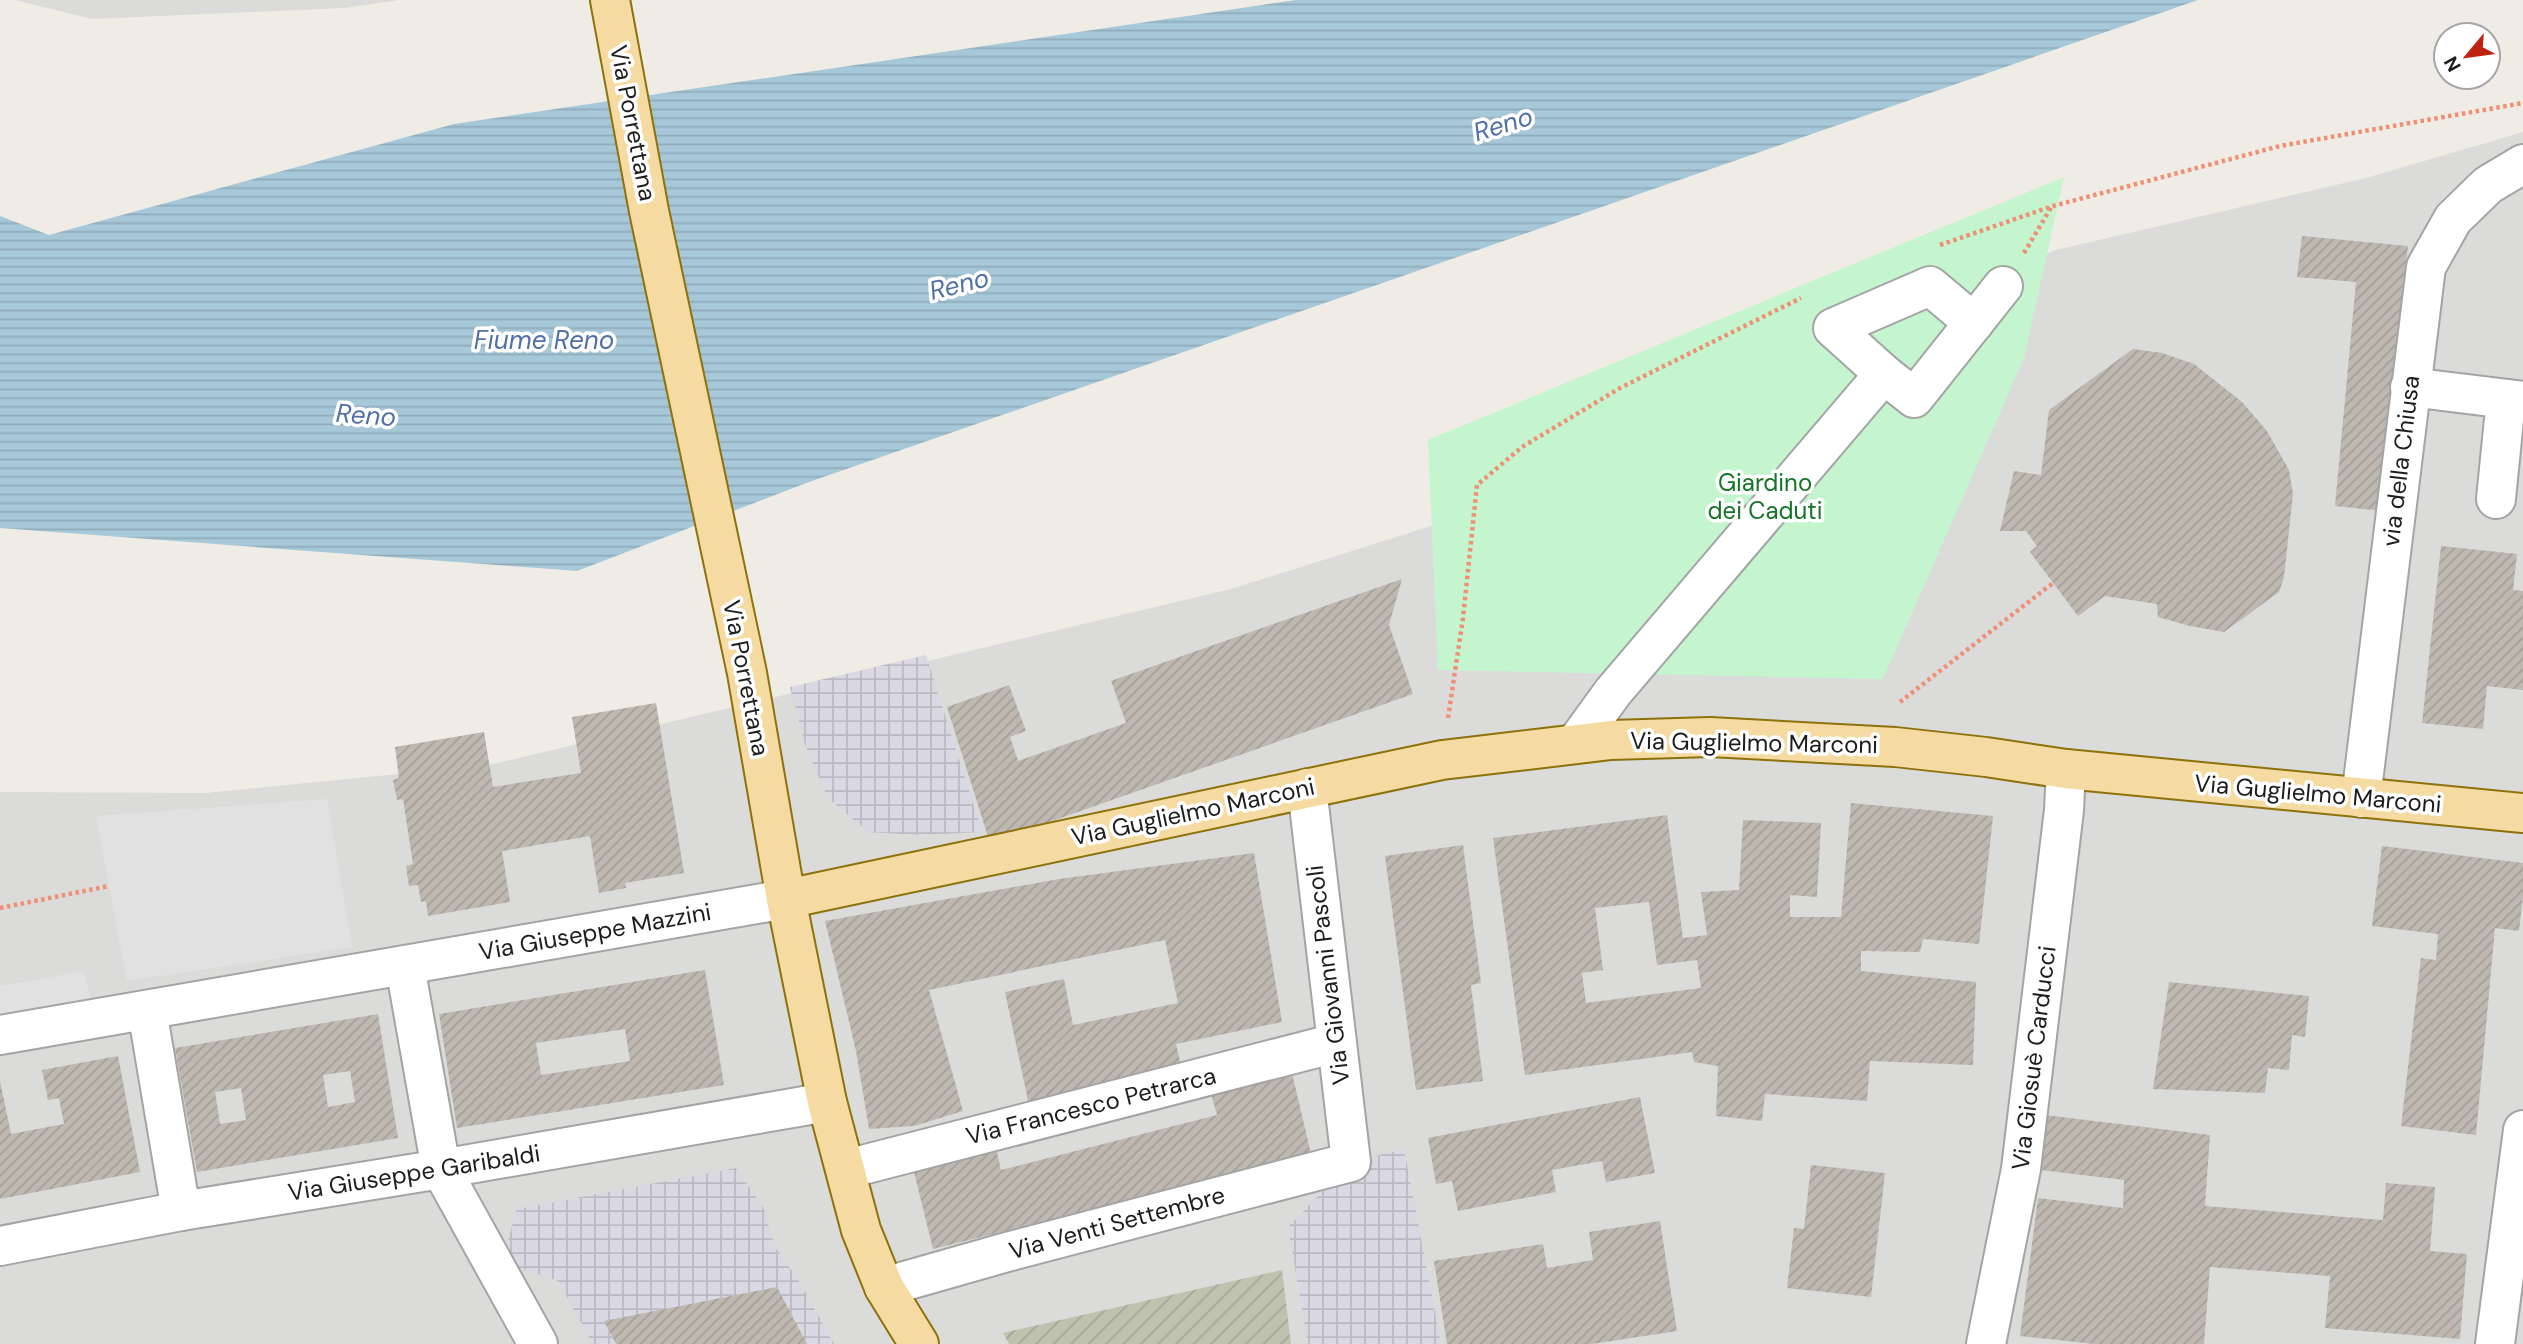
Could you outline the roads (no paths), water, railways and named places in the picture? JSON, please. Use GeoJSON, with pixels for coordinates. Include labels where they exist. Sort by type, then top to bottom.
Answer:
{"type":"FeatureCollection","features":[{"type":"Feature","properties":{"kind":"main road","name":"Via Porrettana"},"geometry":{"type":"LineString","coordinates":[[610,0],[649,211],[747,673],[786,899],[827,1102],[847,1169],[861,1230],[884,1287],[919,1344]]}},
{"type":"Feature","properties":{"kind":"main road","name":"Via Guglielmo Marconi"},"geometry":{"type":"LineString","coordinates":[[786,899],[1442,761],[1576,743],[1710,737],[1947,752],[2066,769],[2523,813]]}},
{"type":"Feature","properties":{"kind":"street","name":"via della Chiusa"},"geometry":{"type":"LineString","coordinates":[[2361,798],[2426,267],[2453,219],[2488,185],[2523,164]]}},
{"type":"Feature","properties":{"kind":"street"},"geometry":{"type":"LineString","coordinates":[[1974,323],[1930,286],[1833,328],[1914,398],[1974,323],[2003,286]]}},
{"type":"Feature","properties":{"kind":"street"},"geometry":{"type":"LineString","coordinates":[[1576,743],[1612,692],[1885,374]]}},
{"type":"Feature","properties":{"kind":"street"},"geometry":{"type":"LineString","coordinates":[[2410,387],[2515,400],[2496,499]]}},
{"type":"Feature","properties":{"kind":"street","name":"Via Giosuè Carducci"},"geometry":{"type":"LineString","coordinates":[[1986,1344],[2021,1169],[2064,810],[2066,769]]}},
{"type":"Feature","properties":{"kind":"street","name":"Via Giovanni Pascoli"},"geometry":{"type":"LineString","coordinates":[[1307,788],[1351,1162]]}},
{"type":"Feature","properties":{"kind":"street","name":"Via Giuseppe Mazzini"},"geometry":{"type":"LineString","coordinates":[[0,1035],[786,899]]}},
{"type":"Feature","properties":{"kind":"street"},"geometry":{"type":"LineString","coordinates":[[405,966],[441,1169],[538,1344]]}},
{"type":"Feature","properties":{"kind":"street"},"geometry":{"type":"LineString","coordinates":[[147,1010],[181,1210]]}},
{"type":"Feature","properties":{"kind":"street","name":"Via Francesco Petrarca"},"geometry":{"type":"LineString","coordinates":[[847,1169],[1336,1042]]}},
{"type":"Feature","properties":{"kind":"street","name":"Via Giuseppe Garibaldi"},"geometry":{"type":"LineString","coordinates":[[0,1245],[181,1210],[441,1169],[827,1102]]}},
{"type":"Feature","properties":{"kind":"street"},"geometry":{"type":"LineString","coordinates":[[2495,1344],[2523,1130]]}},
{"type":"Feature","properties":{"kind":"street","name":"Via Venti Settembre"},"geometry":{"type":"LineString","coordinates":[[884,1287],[1351,1162]]}},
{"type":"Feature","properties":{"kind":"water","name":"Fiume Reno"},"geometry":{"type":"Polygon","coordinates":[[[1296,0],[2198,0],[809,482],[577,571],[0,528],[0,216],[49,235],[454,124],[1296,0]]]}},
{"type":"Feature","properties":{"kind":"water label","name":"Reno"},"geometry":{"type":"Point","coordinates":[1503,124]}},
{"type":"Feature","properties":{"kind":"water label","name":"Reno"},"geometry":{"type":"Point","coordinates":[959,284]}},
{"type":"Feature","properties":{"kind":"water label","name":"Reno"},"geometry":{"type":"Point","coordinates":[366,415]}},
{"type":"Feature","properties":{"kind":"park label","name":"Giardino dei Caduti"},"geometry":{"type":"Point","coordinates":[1765,497]}}]}
